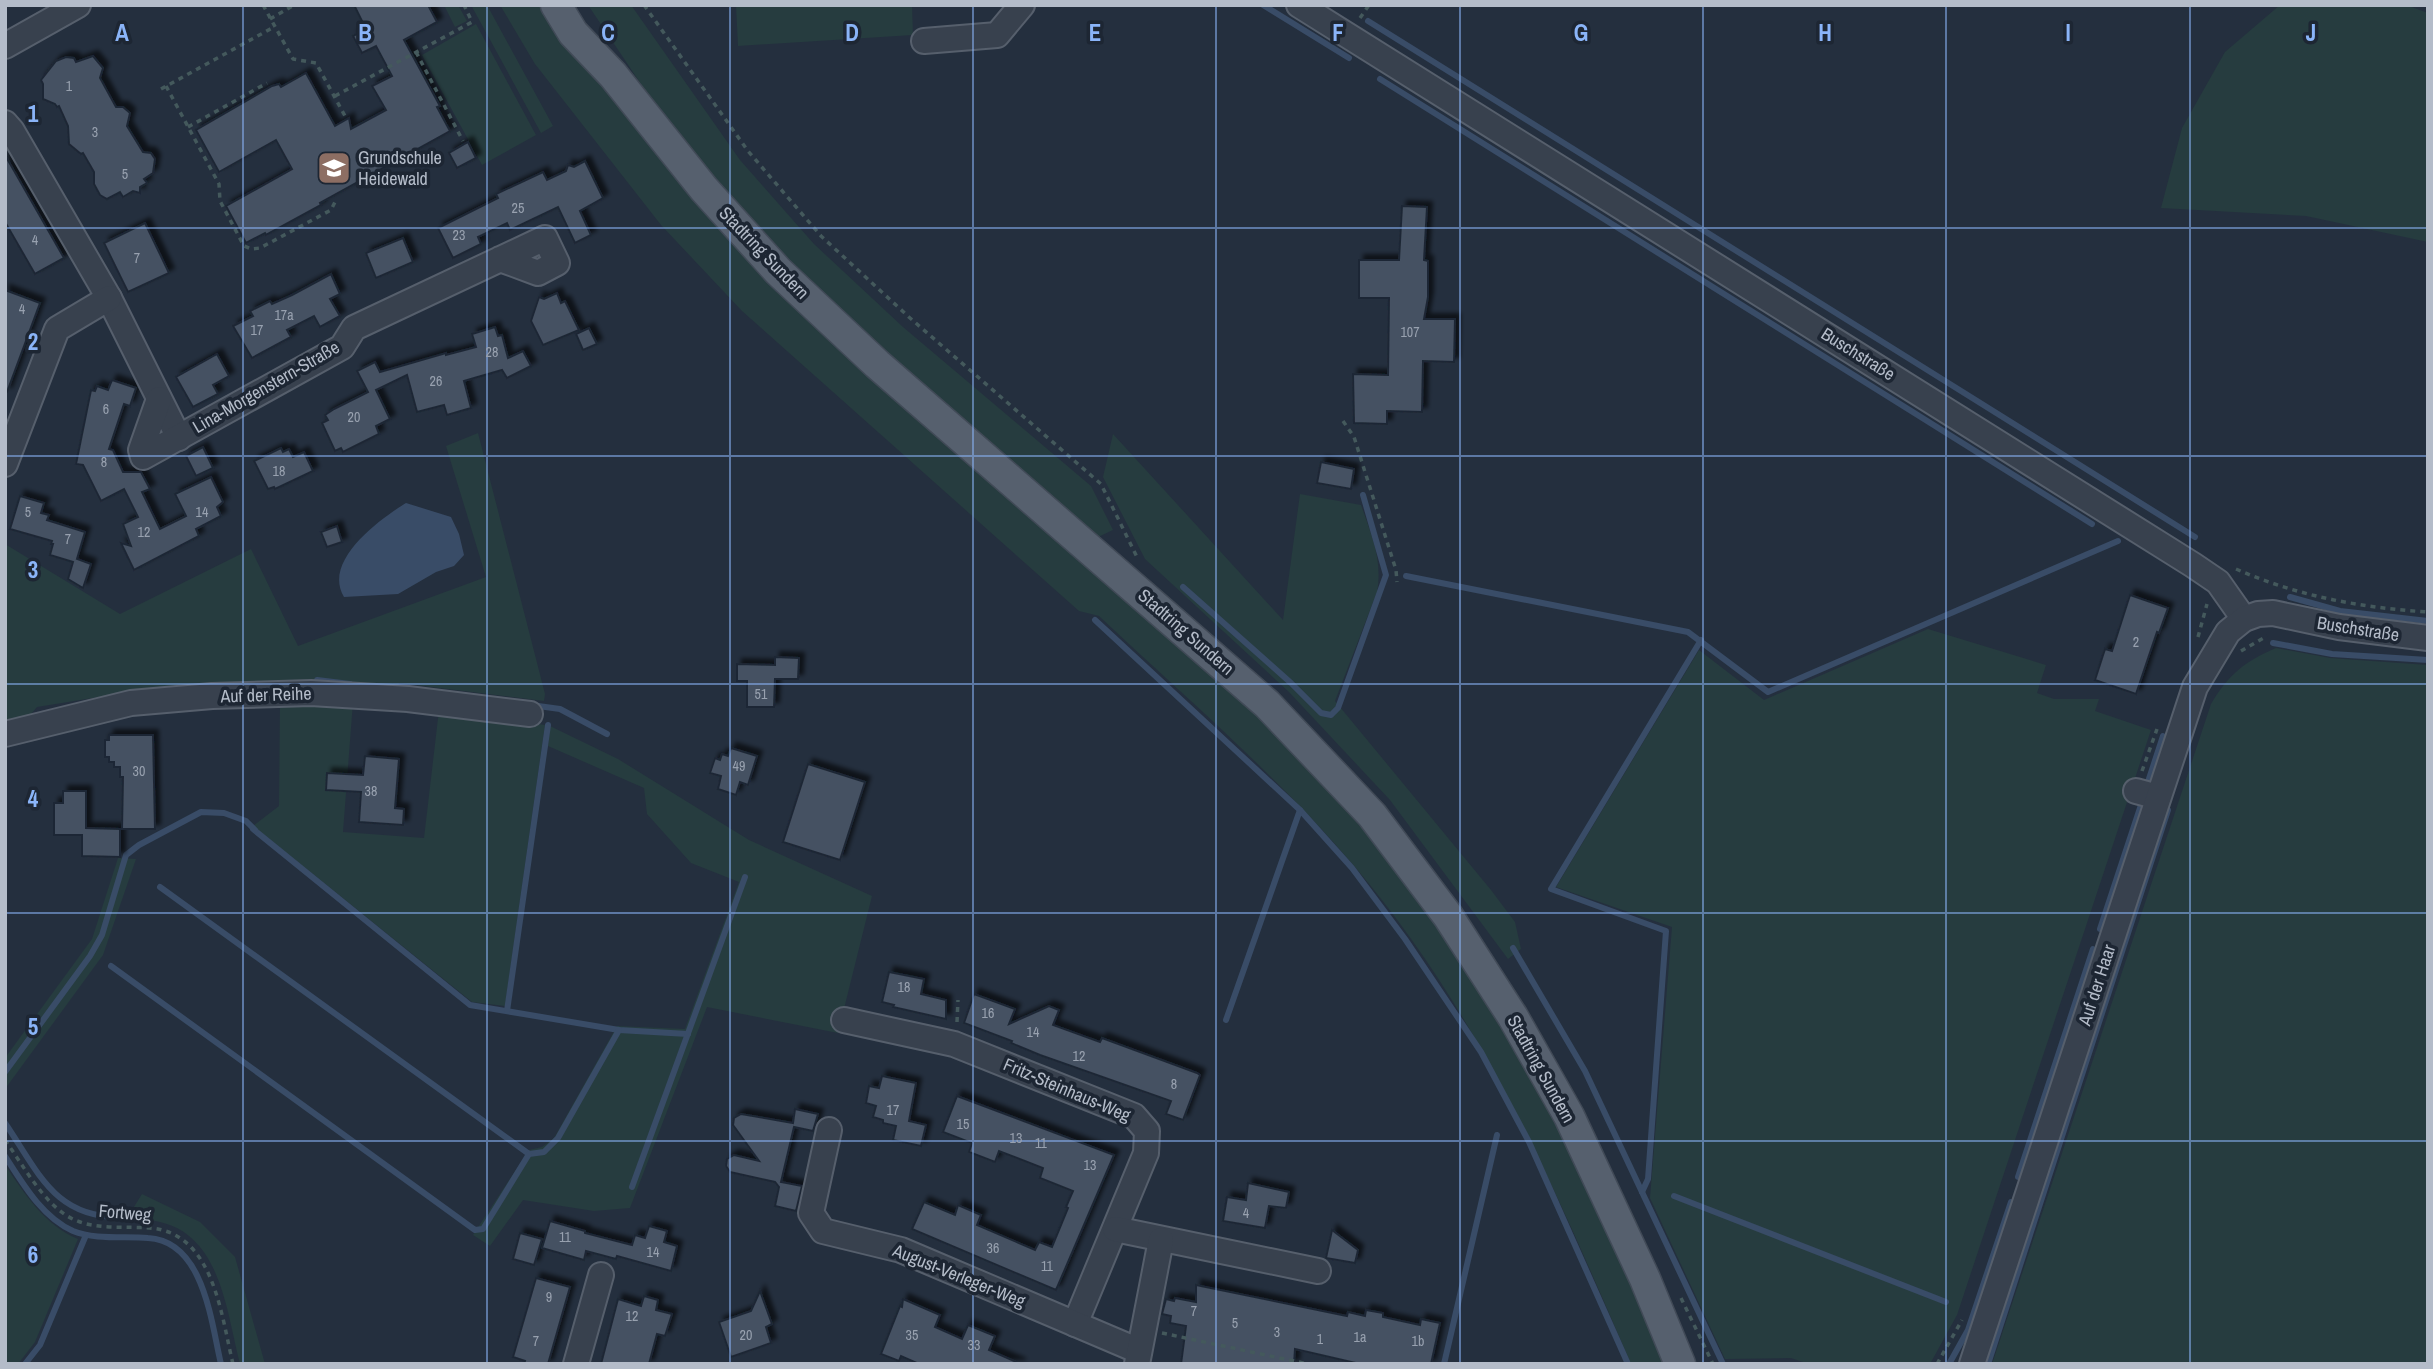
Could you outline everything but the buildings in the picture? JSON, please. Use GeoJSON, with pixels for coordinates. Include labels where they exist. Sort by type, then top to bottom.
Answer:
{"type":"FeatureCollection","features":[{"type":"Feature","properties":{"kind":"main road","name":"Stadtring Sundern"},"geometry":{"type":"LineString","coordinates":[[555,5],[573,33],[613,75],[704,189],[778,271],[877,364],[1267,704],[1372,815],[1448,916],[1513,1017],[1569,1116],[1645,1279],[1680,1364]]}},
{"type":"Feature","properties":{"kind":"main road","name":"Stadtring Sundern"},"geometry":{"type":"LineString","coordinates":[[574,5],[613,75]]}},
{"type":"Feature","properties":{"kind":"main road","name":"Stadtring Sundern"},"geometry":{"type":"LineString","coordinates":[[1645,1279],[1693,1364]]}},
{"type":"Feature","properties":{"kind":"street"},"geometry":{"type":"LineString","coordinates":[[5,46],[78,5]]}},
{"type":"Feature","properties":{"kind":"street"},"geometry":{"type":"LineString","coordinates":[[924,41],[997,36],[1022,5]]}},
{"type":"Feature","properties":{"kind":"street","name":"Buschstraße"},"geometry":{"type":"LineString","coordinates":[[1299,5],[2193,565],[2218,582],[2244,619],[2273,613],[2339,627],[2428,638]]}},
{"type":"Feature","properties":{"kind":"street","name":"Lina-Morgenstern-Straße"},"geometry":{"type":"LineString","coordinates":[[5,123],[108,298],[178,438]]}},
{"type":"Feature","properties":{"kind":"street","name":"Lina-Morgenstern-Straße"},"geometry":{"type":"LineString","coordinates":[[159,399],[141,450],[143,457],[342,347],[354,328],[500,259]]}},
{"type":"Feature","properties":{"kind":"street"},"geometry":{"type":"LineString","coordinates":[[5,464],[57,330],[108,298]]}},
{"type":"Feature","properties":{"kind":"street","name":"Auf der Haar"},"geometry":{"type":"LineString","coordinates":[[1972,1364],[2019,1189],[2147,794],[2195,687],[2207,643],[2228,632],[2244,619]]}},
{"type":"Feature","properties":{"kind":"street","name":"Auf der Reihe"},"geometry":{"type":"LineString","coordinates":[[5,734],[131,703],[310,692],[408,699],[530,714]]}},
{"type":"Feature","properties":{"kind":"street","name":"Fritz-Steinhaus-Weg"},"geometry":{"type":"LineString","coordinates":[[844,1020],[954,1044],[1134,1116],[1147,1132],[1146,1153],[1074,1324]]}},
{"type":"Feature","properties":{"kind":"street","name":"August-Verleger-Weg"},"geometry":{"type":"LineString","coordinates":[[829,1129],[811,1213],[823,1231],[901,1250],[1074,1324],[1140,1348]]}},
{"type":"Feature","properties":{"kind":"street"},"geometry":{"type":"LineString","coordinates":[[1115,1229],[1318,1271]]}},
{"type":"Feature","properties":{"kind":"street"},"geometry":{"type":"LineString","coordinates":[[1140,1348],[1161,1240]]}},
{"type":"Feature","properties":{"kind":"street"},"geometry":{"type":"LineString","coordinates":[[576,1364],[601,1275]]}},
{"type":"Feature","properties":{"kind":"path"},"geometry":{"type":"LineString","coordinates":[[263,5],[293,59],[316,63],[345,116]]}},
{"type":"Feature","properties":{"kind":"path"},"geometry":{"type":"LineString","coordinates":[[270,19],[294,5]]}},
{"type":"Feature","properties":{"kind":"path"},"geometry":{"type":"LineString","coordinates":[[335,96],[472,22],[464,5]]}},
{"type":"Feature","properties":{"kind":"path"},"geometry":{"type":"LineString","coordinates":[[274,27],[164,88],[219,184],[220,201],[244,246],[251,249],[260,248],[331,210],[337,198]]}},
{"type":"Feature","properties":{"kind":"path"},"geometry":{"type":"LineString","coordinates":[[416,52],[463,141]]}},
{"type":"Feature","properties":{"kind":"path"},"geometry":{"type":"LineString","coordinates":[[188,127],[267,83]]}},
{"type":"Feature","properties":{"kind":"path"},"geometry":{"type":"LineString","coordinates":[[1343,421],[1354,438],[1396,570],[1397,582]]}},
{"type":"Feature","properties":{"kind":"path"},"geometry":{"type":"LineString","coordinates":[[2286,589],[2343,603],[2428,612]]}},
{"type":"Feature","properties":{"kind":"path"},"geometry":{"type":"LineString","coordinates":[[2208,592],[2207,643],[2244,651],[2262,638],[2276,634]]}},
{"type":"Feature","properties":{"kind":"path","name":"Fortweg"},"geometry":{"type":"LineString","coordinates":[[5,1140],[42,1192],[58,1209],[75,1220],[89,1224],[155,1228],[174,1234],[186,1242],[197,1254],[212,1280],[233,1364]]}},
{"type":"Feature","properties":{"kind":"path"},"geometry":{"type":"LineString","coordinates":[[1140,1348],[1308,1364]]}},
{"type":"Feature","properties":{"kind":"green space"},"geometry":{"type":"Polygon","coordinates":[[[444,5],[458,5],[467,21],[455,27],[444,5]]]}},
{"type":"Feature","properties":{"kind":"green space"},"geometry":{"type":"Polygon","coordinates":[[[471,5],[487,5],[553,126],[541,133],[471,5]]]}},
{"type":"Feature","properties":{"kind":"green space"},"geometry":{"type":"Polygon","coordinates":[[[500,5],[542,5],[695,199],[1247,703],[1358,816],[1439,921],[1557,1120],[1632,1281],[1666,1364],[1631,1364],[1574,1233],[1512,1105],[1440,982],[1400,923],[1355,867],[1263,769],[1099,616],[1079,611],[742,311],[661,225],[535,64],[500,5]]]}},
{"type":"Feature","properties":{"kind":"green space"},"geometry":{"type":"Polygon","coordinates":[[[588,5],[631,5],[740,160],[814,244],[903,327],[1091,486],[1113,530],[1096,538],[789,266],[714,179],[651,99],[588,5]]]}},
{"type":"Feature","properties":{"kind":"green space"},"geometry":{"type":"Polygon","coordinates":[[[736,5],[912,5],[913,35],[738,46],[736,5]]]}},
{"type":"Feature","properties":{"kind":"green space"},"geometry":{"type":"Polygon","coordinates":[[[2280,5],[2406,5],[2428,13],[2428,242],[2306,216],[2161,208],[2182,128],[2225,52],[2280,5]]]}},
{"type":"Feature","properties":{"kind":"green space"},"geometry":{"type":"Polygon","coordinates":[[[476,24],[536,135],[482,165],[422,55],[476,24]]]}},
{"type":"Feature","properties":{"kind":"green space"},"geometry":{"type":"Polygon","coordinates":[[[478,433],[545,694],[544,701],[399,683],[397,692],[130,692],[37,707],[25,721],[5,726],[5,544],[120,614],[251,549],[298,646],[486,577],[446,446],[478,433]]]}},
{"type":"Feature","properties":{"kind":"green space"},"geometry":{"type":"Polygon","coordinates":[[[1113,434],[1283,620],[1300,494],[1361,505],[1377,558],[1377,592],[1335,701],[1515,922],[1521,949],[1508,959],[1390,800],[1289,692],[1145,559],[1103,477],[1113,434]]]}},
{"type":"Feature","properties":{"kind":"green space"},"geometry":{"type":"Polygon","coordinates":[[[1928,629],[2046,665],[2037,693],[2054,699],[2099,699],[2095,711],[2151,730],[1957,1315],[1930,1364],[1809,1364],[1791,1358],[1725,1359],[1650,1198],[1672,927],[1556,887],[1699,650],[1764,700],[1928,629]]]}},
{"type":"Feature","properties":{"kind":"green space"},"geometry":{"type":"Polygon","coordinates":[[[2276,648],[2330,658],[2428,665],[2428,1364],[1992,1364],[2211,704],[2238,670],[2276,648]]]}},
{"type":"Feature","properties":{"kind":"green space"},"geometry":{"type":"Polygon","coordinates":[[[280,700],[353,702],[343,832],[424,838],[439,710],[545,725],[505,1006],[472,1002],[253,826],[279,806],[280,700]]]}},
{"type":"Feature","properties":{"kind":"green space"},"geometry":{"type":"Polygon","coordinates":[[[550,726],[618,759],[749,840],[872,896],[838,1033],[707,1007],[630,1208],[594,1211],[523,1200],[490,1246],[473,1235],[529,1150],[542,1147],[554,1138],[617,1026],[685,1029],[739,882],[691,863],[647,814],[644,788],[548,746],[550,726]]]}},
{"type":"Feature","properties":{"kind":"green space"},"geometry":{"type":"Polygon","coordinates":[[[118,858],[136,859],[103,955],[5,1089],[5,1058],[92,939],[118,858]]]}},
{"type":"Feature","properties":{"kind":"green space"},"geometry":{"type":"Polygon","coordinates":[[[5,1165],[45,1217],[78,1239],[35,1342],[18,1364],[5,1364],[5,1165]]]}},
{"type":"Feature","properties":{"kind":"green space"},"geometry":{"type":"Polygon","coordinates":[[[142,1194],[200,1222],[235,1257],[265,1364],[240,1364],[221,1288],[205,1253],[177,1228],[129,1215],[142,1194]]]}},
{"type":"Feature","properties":{"kind":"water"},"geometry":{"type":"Polygon","coordinates":[[[406,503],[451,517],[464,555],[454,566],[436,572],[398,594],[344,597],[339,583],[347,556],[369,530],[406,503]]]}},
{"type":"Feature","properties":{"kind":"waterway"},"geometry":{"type":"LineString","coordinates":[[1263,5],[1349,58]]}},
{"type":"Feature","properties":{"kind":"waterway"},"geometry":{"type":"LineString","coordinates":[[1368,21],[2195,537]]}},
{"type":"Feature","properties":{"kind":"waterway"},"geometry":{"type":"LineString","coordinates":[[1380,79],[2092,524]]}},
{"type":"Feature","properties":{"kind":"waterway"},"geometry":{"type":"LineString","coordinates":[[1183,587],[1321,713],[1331,715],[1338,708],[1386,575],[1363,495]]}},
{"type":"Feature","properties":{"kind":"waterway"},"geometry":{"type":"LineString","coordinates":[[1406,576],[1688,632],[1768,692],[2118,541]]}},
{"type":"Feature","properties":{"kind":"waterway"},"geometry":{"type":"LineString","coordinates":[[2290,597],[2340,611],[2428,621]]}},
{"type":"Feature","properties":{"kind":"waterway"},"geometry":{"type":"LineString","coordinates":[[1095,620],[1300,810],[1352,868],[1405,939],[1481,1052],[1529,1142],[1628,1364]]}},
{"type":"Feature","properties":{"kind":"waterway"},"geometry":{"type":"LineString","coordinates":[[1642,1192],[1648,1179],[1666,931],[1551,889],[1701,640]]}},
{"type":"Feature","properties":{"kind":"waterway"},"geometry":{"type":"LineString","coordinates":[[2273,643],[2332,654],[2428,660]]}},
{"type":"Feature","properties":{"kind":"waterway"},"geometry":{"type":"LineString","coordinates":[[317,680],[350,684]]}},
{"type":"Feature","properties":{"kind":"waterway"},"geometry":{"type":"LineString","coordinates":[[531,705],[560,709],[607,734]]}},
{"type":"Feature","properties":{"kind":"waterway"},"geometry":{"type":"LineString","coordinates":[[507,1011],[548,725]]}},
{"type":"Feature","properties":{"kind":"waterway"},"geometry":{"type":"LineString","coordinates":[[2146,788],[2163,736]]}},
{"type":"Feature","properties":{"kind":"waterway"},"geometry":{"type":"LineString","coordinates":[[2100,929],[2142,802]]}},
{"type":"Feature","properties":{"kind":"waterway"},"geometry":{"type":"LineString","coordinates":[[1226,1020],[1300,810]]}},
{"type":"Feature","properties":{"kind":"waterway"},"geometry":{"type":"LineString","coordinates":[[1988,1364],[2168,810]]}},
{"type":"Feature","properties":{"kind":"waterway"},"geometry":{"type":"LineString","coordinates":[[5,1072],[90,956],[102,935],[126,855],[139,845],[201,812],[224,813],[246,821],[255,830]]}},
{"type":"Feature","properties":{"kind":"waterway"},"geometry":{"type":"LineString","coordinates":[[253,829],[470,1005],[619,1030],[688,1034]]}},
{"type":"Feature","properties":{"kind":"waterway"},"geometry":{"type":"LineString","coordinates":[[632,1187],[745,877]]}},
{"type":"Feature","properties":{"kind":"waterway"},"geometry":{"type":"LineString","coordinates":[[160,887],[529,1154],[544,1152],[558,1138],[619,1030]]}},
{"type":"Feature","properties":{"kind":"waterway"},"geometry":{"type":"LineString","coordinates":[[1513,948],[1585,1071],[1723,1364]]}},
{"type":"Feature","properties":{"kind":"waterway"},"geometry":{"type":"LineString","coordinates":[[2018,1177],[2093,949]]}},
{"type":"Feature","properties":{"kind":"waterway"},"geometry":{"type":"LineString","coordinates":[[111,966],[475,1230],[483,1229],[529,1154]]}},
{"type":"Feature","properties":{"kind":"waterway"},"geometry":{"type":"LineString","coordinates":[[5,1123],[51,1190],[81,1210],[100,1216],[123,1217]]}},
{"type":"Feature","properties":{"kind":"waterway"},"geometry":{"type":"LineString","coordinates":[[1444,1364],[1497,1135]]}},
{"type":"Feature","properties":{"kind":"waterway"},"geometry":{"type":"LineString","coordinates":[[5,1156],[26,1188],[62,1225],[82,1234],[100,1237],[148,1238],[167,1243],[182,1253],[202,1286],[221,1364]]}},
{"type":"Feature","properties":{"kind":"waterway"},"geometry":{"type":"LineString","coordinates":[[1674,1196],[1946,1302]]}},
{"type":"Feature","properties":{"kind":"waterway"},"geometry":{"type":"LineString","coordinates":[[1949,1364],[1968,1330],[2011,1202]]}},
{"type":"Feature","properties":{"kind":"waterway"},"geometry":{"type":"LineString","coordinates":[[25,1364],[40,1345],[86,1235]]}},
{"type":"Feature","properties":{"kind":"place","name":"Grundschule Heidewald"},"geometry":{"type":"Point","coordinates":[334,168]}}]}
